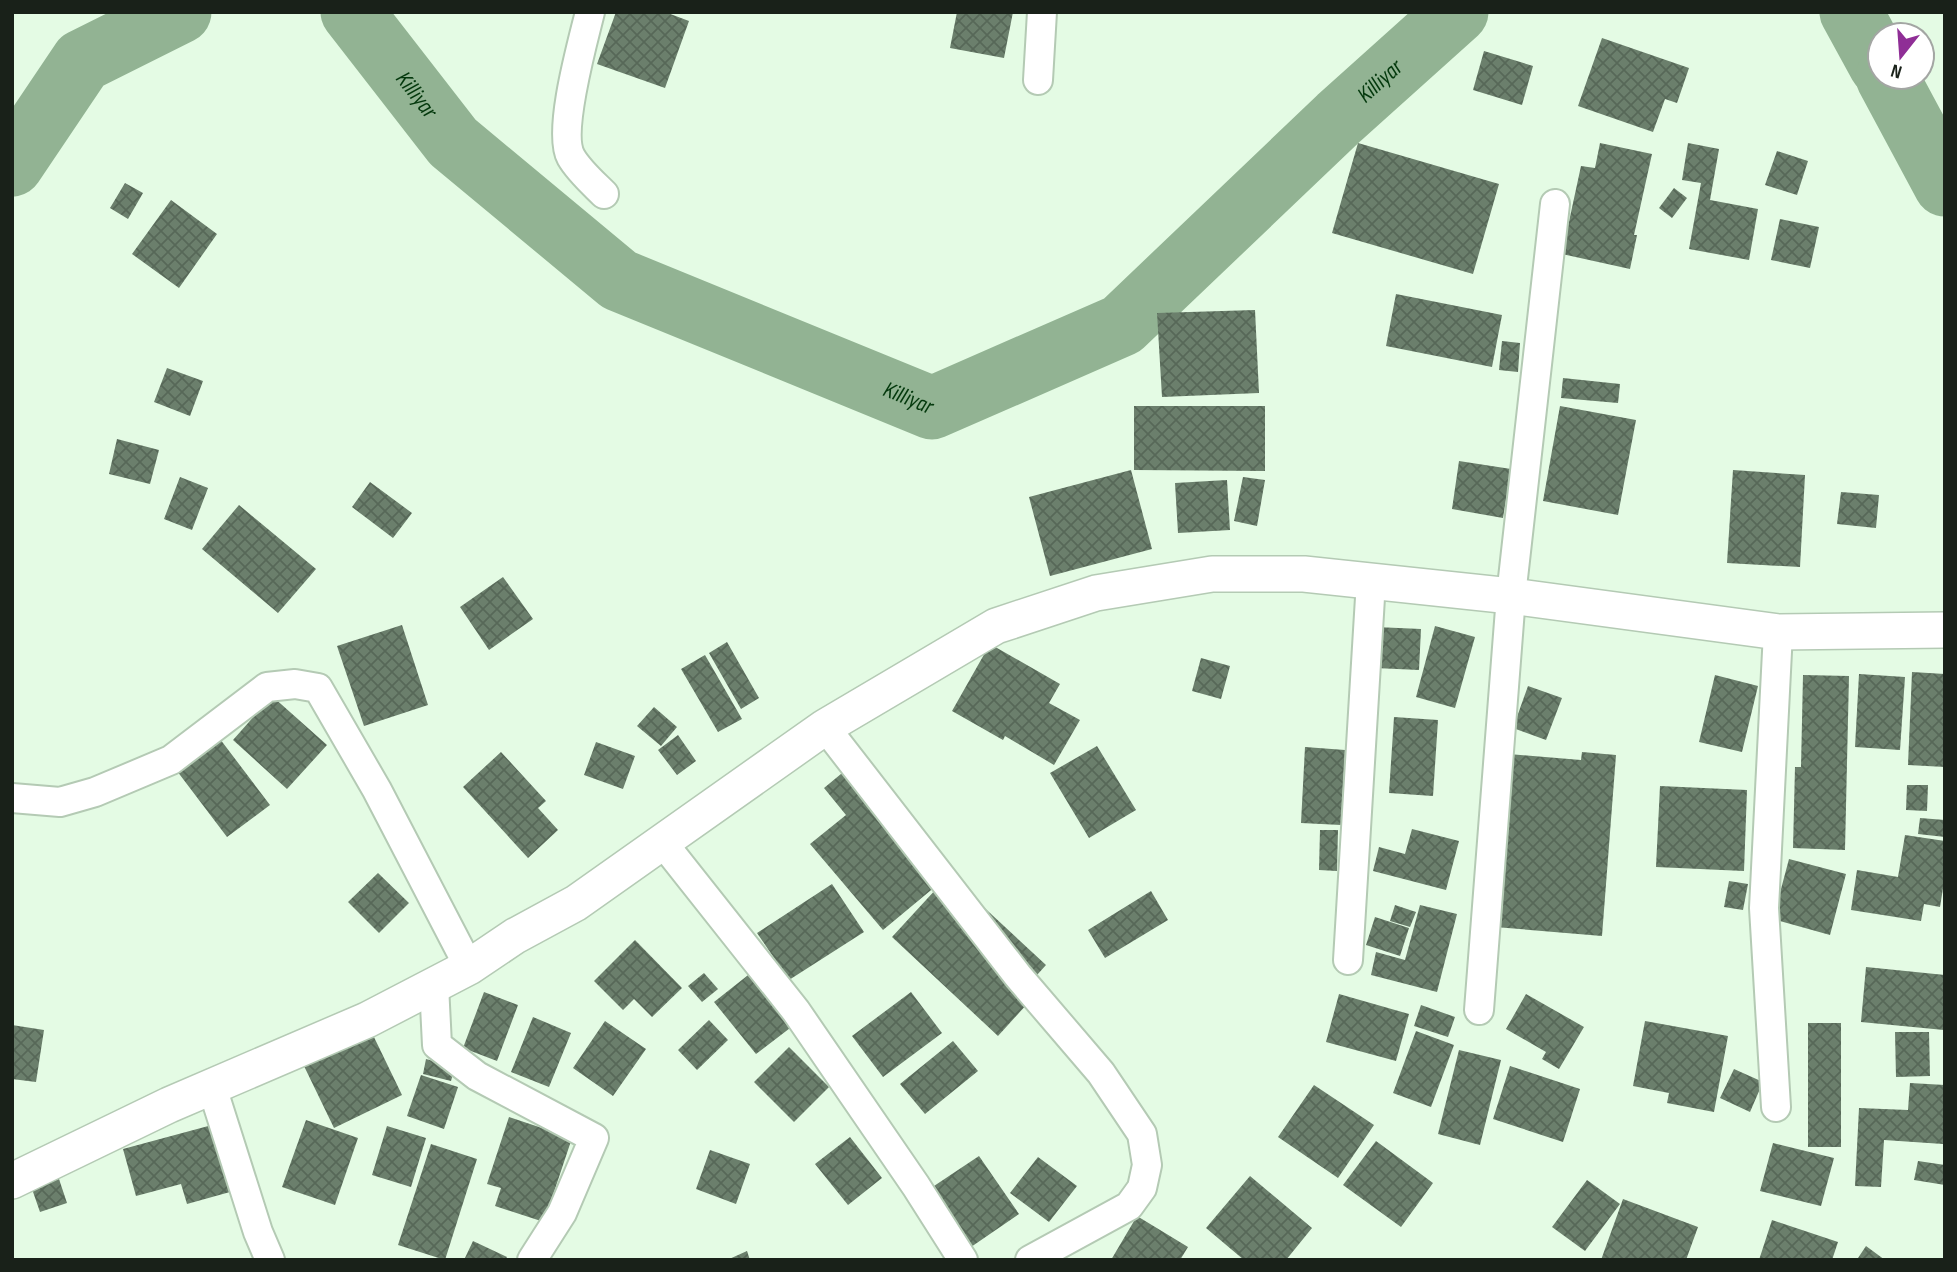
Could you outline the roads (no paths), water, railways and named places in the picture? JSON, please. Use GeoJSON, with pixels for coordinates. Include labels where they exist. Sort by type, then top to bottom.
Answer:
{"type":"FeatureCollection","features":[{"type":"Feature","properties":{"kind":"street"},"geometry":{"type":"LineString","coordinates":[[590,12],[572,86],[568,122],[569,155],[604,194]]}},
{"type":"Feature","properties":{"kind":"street"},"geometry":{"type":"LineString","coordinates":[[1038,80],[1042,12]]}},
{"type":"Feature","properties":{"kind":"street"},"geometry":{"type":"LineString","coordinates":[[1479,1010],[1511,596],[1555,204]]}},
{"type":"Feature","properties":{"kind":"street"},"geometry":{"type":"LineString","coordinates":[[12,1181],[169,1105],[308,1047],[469,967],[515,936],[576,903],[825,727],[996,626],[1096,593],[1212,574],[1304,574],[1511,596],[1778,632],[1945,630]]}},
{"type":"Feature","properties":{"kind":"street"},"geometry":{"type":"LineString","coordinates":[[1348,960],[1371,581]]}},
{"type":"Feature","properties":{"kind":"street"},"geometry":{"type":"LineString","coordinates":[[1776,1107],[1764,908],[1778,632]]}},
{"type":"Feature","properties":{"kind":"street"},"geometry":{"type":"LineString","coordinates":[[12,798],[60,802],[95,792],[172,760],[267,687],[295,684],[318,688],[377,790],[469,967]]}},
{"type":"Feature","properties":{"kind":"street"},"geometry":{"type":"LineString","coordinates":[[825,727],[1018,976],[1101,1073],[1142,1134],[1147,1165],[1142,1188],[1129,1206],[1030,1260]]}},
{"type":"Feature","properties":{"kind":"street"},"geometry":{"type":"LineString","coordinates":[[663,843],[796,1011],[916,1186],[963,1260]]}},
{"type":"Feature","properties":{"kind":"street"},"geometry":{"type":"LineString","coordinates":[[434,985],[438,1045],[477,1076],[594,1138],[562,1213],[532,1260]]}},
{"type":"Feature","properties":{"kind":"street"},"geometry":{"type":"LineString","coordinates":[[212,1087],[258,1232],[270,1260]]}},
{"type":"Feature","properties":{"kind":"waterway","name":"Killiyar"},"geometry":{"type":"LineString","coordinates":[[12,165],[82,61],[180,12]]}},
{"type":"Feature","properties":{"kind":"waterway","name":"Killiyar"},"geometry":{"type":"LineString","coordinates":[[352,12],[453,142],[619,280],[932,408],[1122,325],[1339,118],[1457,12]]}},
{"type":"Feature","properties":{"kind":"waterway","name":"Killiyar"},"geometry":{"type":"LineString","coordinates":[[1851,12],[1866,39]]}},
{"type":"Feature","properties":{"kind":"waterway","name":"Killiyar"},"geometry":{"type":"LineString","coordinates":[[1895,91],[1945,185]]}}]}
